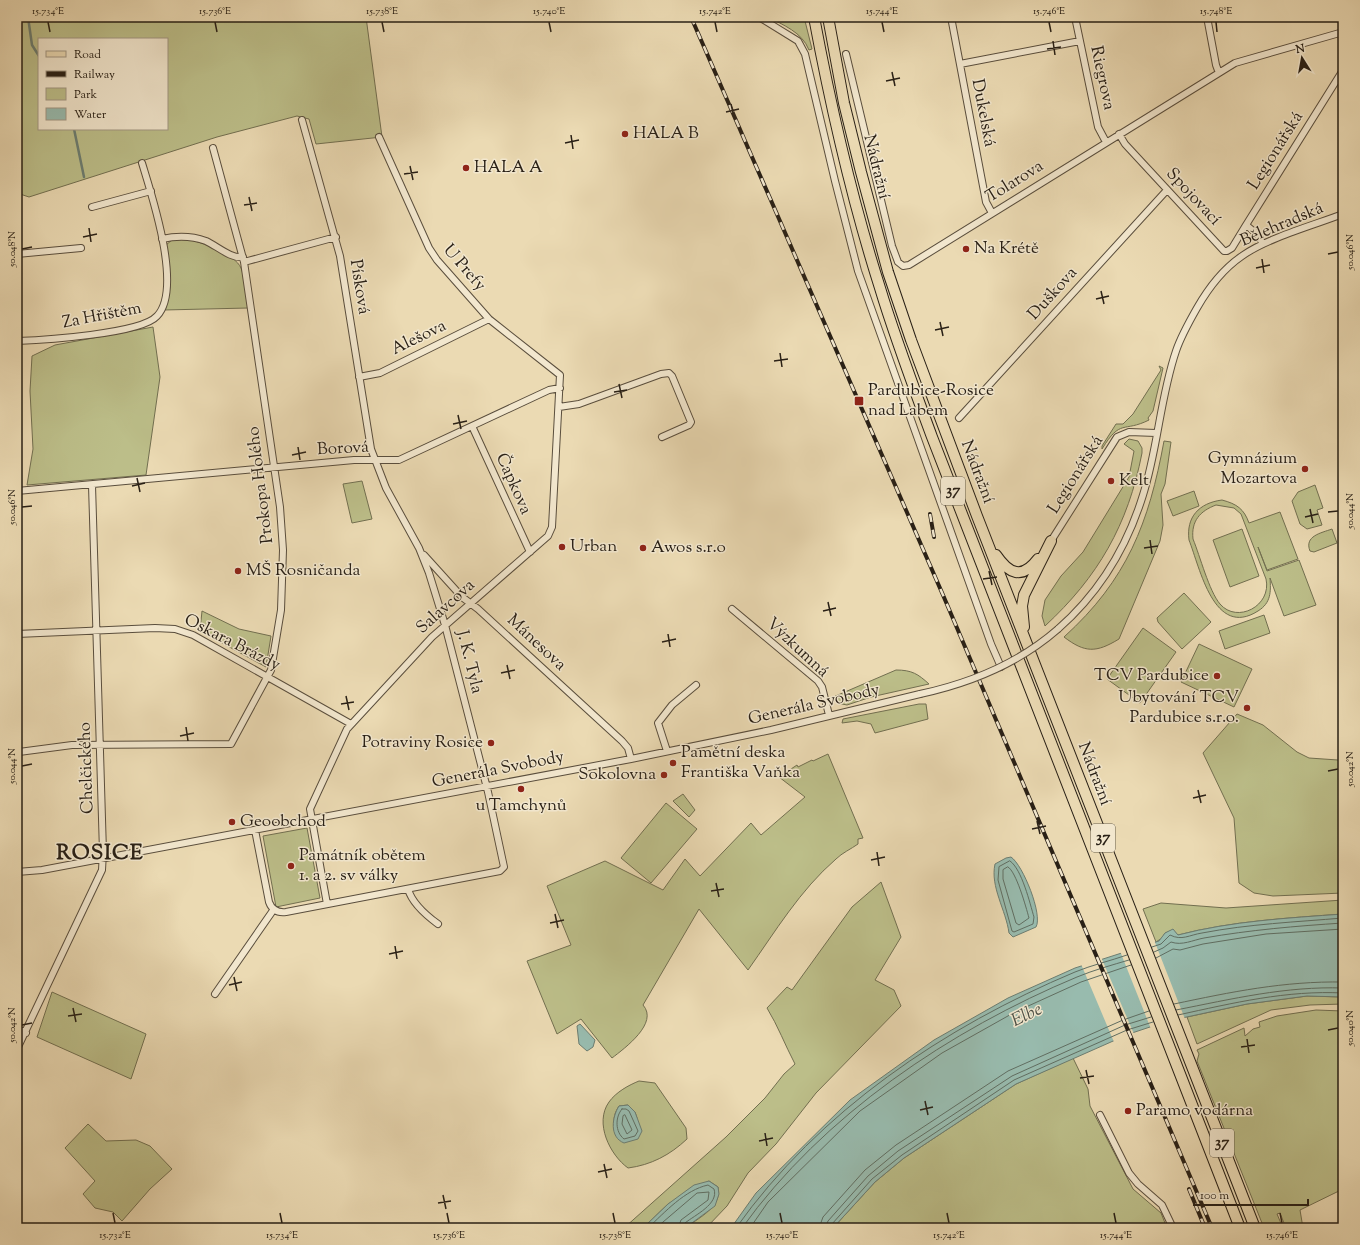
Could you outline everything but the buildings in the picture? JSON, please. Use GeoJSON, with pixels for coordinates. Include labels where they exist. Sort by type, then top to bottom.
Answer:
{"type":"FeatureCollection","features":[{"type":"Feature","properties":{"kind":"main road","name":"Nádražní"},"geometry":{"type":"LineString","coordinates":[[814,17],[823,65],[858,212],[880,289],[897,340],[932,437],[1174,1062],[1240,1228]]}},
{"type":"Feature","properties":{"kind":"main road","name":"Nádražní"},"geometry":{"type":"LineString","coordinates":[[828,17],[841,88],[859,164],[888,272],[919,362],[1027,647],[1255,1228]]}},
{"type":"Feature","properties":{"kind":"main road"},"geometry":{"type":"LineString","coordinates":[[985,538],[1004,566],[1018,572],[1023,572],[1032,566],[1051,542]]}},
{"type":"Feature","properties":{"kind":"main road"},"geometry":{"type":"LineString","coordinates":[[1027,647],[1022,601],[1051,542]]}},
{"type":"Feature","properties":{"kind":"street"},"geometry":{"type":"LineString","coordinates":[[759,17],[798,40],[804,50],[834,181],[858,271],[991,644],[1002,667],[1034,648],[1058,629],[1078,610],[1113,562],[1127,537],[1143,495],[1156,433]]}},
{"type":"Feature","properties":{"kind":"street","name":"Dukelská"},"geometry":{"type":"LineString","coordinates":[[951,17],[986,202],[992,213]]}},
{"type":"Feature","properties":{"kind":"street","name":"Riegrova"},"geometry":{"type":"LineString","coordinates":[[1076,17],[1098,127],[1106,142]]}},
{"type":"Feature","properties":{"kind":"street"},"geometry":{"type":"LineString","coordinates":[[1207,17],[1216,65],[1219,73]]}},
{"type":"Feature","properties":{"kind":"street"},"geometry":{"type":"LineString","coordinates":[[1341,17],[1343,25]]}},
{"type":"Feature","properties":{"kind":"street","name":"Tolarova"},"geometry":{"type":"LineString","coordinates":[[846,54],[878,193],[892,246],[900,265],[903,266],[908,265],[1241,60],[1343,32]]}},
{"type":"Feature","properties":{"kind":"street"},"geometry":{"type":"LineString","coordinates":[[960,64],[1080,40]]}},
{"type":"Feature","properties":{"kind":"street","name":"Legionářská"},"geometry":{"type":"LineString","coordinates":[[1246,225],[1343,70]]}},
{"type":"Feature","properties":{"kind":"street","name":"Písková"},"geometry":{"type":"LineString","coordinates":[[302,120],[336,237],[342,266],[369,441],[375,461]]}},
{"type":"Feature","properties":{"kind":"street","name":"Spojovací"},"geometry":{"type":"LineString","coordinates":[[1120,134],[1125,144],[1224,250],[1227,251],[1232,248],[1246,225]]}},
{"type":"Feature","properties":{"kind":"street","name":"U Prefy"},"geometry":{"type":"LineString","coordinates":[[378,137],[431,252],[489,319],[559,373],[560,388]]}},
{"type":"Feature","properties":{"kind":"street","name":"Prokopa Holého"},"geometry":{"type":"LineString","coordinates":[[19,752],[65,746],[231,744],[269,677],[276,646],[282,588],[282,529],[244,260],[213,148]]}},
{"type":"Feature","properties":{"kind":"street","name":"Za Hřištěm"},"geometry":{"type":"LineString","coordinates":[[17,341],[76,337],[136,326],[152,320],[161,309],[167,286],[167,273],[162,238],[151,191],[142,163]]}},
{"type":"Feature","properties":{"kind":"street","name":"Duškova"},"geometry":{"type":"LineString","coordinates":[[959,418],[1167,190]]}},
{"type":"Feature","properties":{"kind":"street"},"geometry":{"type":"LineString","coordinates":[[92,207],[151,191]]}},
{"type":"Feature","properties":{"kind":"street","name":"Bělehradská"},"geometry":{"type":"LineString","coordinates":[[1156,433],[1173,360],[1183,333],[1214,283],[1233,263],[1263,244],[1343,214]]}},
{"type":"Feature","properties":{"kind":"street"},"geometry":{"type":"LineString","coordinates":[[1246,225],[1257,234],[1263,244]]}},
{"type":"Feature","properties":{"kind":"street"},"geometry":{"type":"LineString","coordinates":[[162,238],[176,236],[199,239],[244,260],[336,237]]}},
{"type":"Feature","properties":{"kind":"street"},"geometry":{"type":"LineString","coordinates":[[17,254],[81,248]]}},
{"type":"Feature","properties":{"kind":"street","name":"Alešova"},"geometry":{"type":"LineString","coordinates":[[359,377],[380,373],[489,319]]}},
{"type":"Feature","properties":{"kind":"street"},"geometry":{"type":"LineString","coordinates":[[559,407],[579,404],[661,374],[669,373],[672,376],[691,422],[689,425],[662,437]]}},
{"type":"Feature","properties":{"kind":"street","name":"Borová"},"geometry":{"type":"LineString","coordinates":[[17,492],[274,469],[354,460],[399,460],[549,390],[560,388]]}},
{"type":"Feature","properties":{"kind":"street","name":"Salavcova"},"geometry":{"type":"LineString","coordinates":[[327,904],[311,819],[311,802],[344,735],[351,724],[445,625],[548,536],[552,527],[560,388]]}},
{"type":"Feature","properties":{"kind":"street","name":"Čapkova"},"geometry":{"type":"LineString","coordinates":[[472,426],[530,552]]}},
{"type":"Feature","properties":{"kind":"street","name":"Legionářská"},"geometry":{"type":"LineString","coordinates":[[1051,542],[1117,437],[1129,432],[1156,433]]}},
{"type":"Feature","properties":{"kind":"street","name":"J. K. Tyla"},"geometry":{"type":"LineString","coordinates":[[375,461],[386,488],[419,548],[430,573],[445,625],[486,786],[504,864],[503,869],[408,889]]}},
{"type":"Feature","properties":{"kind":"street","name":"Chelčického"},"geometry":{"type":"LineString","coordinates":[[17,1049],[26,1033],[102,870],[101,745],[92,485]]}},
{"type":"Feature","properties":{"kind":"street","name":"Mánesova"},"geometry":{"type":"LineString","coordinates":[[419,548],[462,597],[478,609],[622,741],[628,748],[631,759]]}},
{"type":"Feature","properties":{"kind":"street","name":"Výzkumná"},"geometry":{"type":"LineString","coordinates":[[732,609],[818,681],[822,687],[829,715]]}},
{"type":"Feature","properties":{"kind":"street","name":"Oskara Brázdy"},"geometry":{"type":"LineString","coordinates":[[17,634],[163,628],[180,630],[269,677],[351,724]]}},
{"type":"Feature","properties":{"kind":"street","name":"Generála Svobody"},"geometry":{"type":"LineString","coordinates":[[17,872],[37,871],[631,759],[764,732],[956,685],[1002,667]]}},
{"type":"Feature","properties":{"kind":"street"},"geometry":{"type":"LineString","coordinates":[[667,751],[658,723],[672,705],[696,685]]}},
{"type":"Feature","properties":{"kind":"street"},"geometry":{"type":"LineString","coordinates":[[255,830],[268,897],[274,909],[286,912],[408,889],[416,902],[438,924]]}},
{"type":"Feature","properties":{"kind":"street"},"geometry":{"type":"LineString","coordinates":[[215,994],[274,909]]}},
{"type":"Feature","properties":{"kind":"street"},"geometry":{"type":"LineString","coordinates":[[17,1029],[26,1033]]}},
{"type":"Feature","properties":{"kind":"street"},"geometry":{"type":"LineString","coordinates":[[1100,1115],[1129,1173],[1138,1184],[1162,1205],[1173,1228]]}},
{"type":"Feature","properties":{"kind":"green space"},"geometry":{"type":"Polygon","coordinates":[[[17,17],[366,17],[382,137],[316,144],[309,119],[297,116],[217,137],[29,197],[17,193],[17,17]]]}},
{"type":"Feature","properties":{"kind":"green space"},"geometry":{"type":"Polygon","coordinates":[[[768,17],[804,17],[812,49],[809,50],[802,38],[792,30],[768,17]]]}},
{"type":"Feature","properties":{"kind":"green space"},"geometry":{"type":"Polygon","coordinates":[[[187,239],[217,249],[238,263],[244,277],[248,308],[164,310],[170,282],[166,245],[172,240],[187,239]]]}},
{"type":"Feature","properties":{"kind":"green space"},"geometry":{"type":"Polygon","coordinates":[[[153,327],[160,377],[146,475],[27,485],[33,449],[30,391],[32,356],[55,345],[153,327]]]}},
{"type":"Feature","properties":{"kind":"green space"},"geometry":{"type":"Polygon","coordinates":[[[1159,366],[1163,368],[1153,411],[1148,418],[1149,420],[1118,430],[1108,439],[1102,449],[1102,446],[1116,424],[1123,424],[1133,414],[1161,370],[1159,366]]]}},
{"type":"Feature","properties":{"kind":"green space"},"geometry":{"type":"Polygon","coordinates":[[[1129,439],[1138,441],[1142,448],[1142,453],[1136,479],[1119,526],[1108,548],[1081,588],[1045,626],[1042,616],[1045,600],[1061,576],[1083,552],[1129,477],[1134,451],[1124,444],[1129,439]]]}},
{"type":"Feature","properties":{"kind":"green space"},"geometry":{"type":"Polygon","coordinates":[[[1164,441],[1171,442],[1165,484],[1161,494],[1163,525],[1160,541],[1119,639],[1111,644],[1097,649],[1078,646],[1064,637],[1086,616],[1104,594],[1119,572],[1132,548],[1151,498],[1164,441]]]}},
{"type":"Feature","properties":{"kind":"green space"},"geometry":{"type":"Polygon","coordinates":[[[362,481],[372,519],[352,523],[343,484],[362,481]]]}},
{"type":"Feature","properties":{"kind":"green space"},"geometry":{"type":"Polygon","coordinates":[[[1315,485],[1323,508],[1317,510],[1322,525],[1307,529],[1300,524],[1292,501],[1298,492],[1315,485]]]}},
{"type":"Feature","properties":{"kind":"green space"},"geometry":{"type":"Polygon","coordinates":[[[1194,491],[1199,506],[1173,516],[1167,501],[1194,491]]]}},
{"type":"Feature","properties":{"kind":"green space"},"geometry":{"type":"Polygon","coordinates":[[[1222,500],[1236,505],[1245,514],[1249,523],[1280,512],[1298,559],[1267,570],[1258,547],[1267,571],[1299,560],[1316,605],[1284,616],[1270,578],[1268,601],[1258,611],[1243,617],[1230,616],[1220,608],[1211,596],[1204,582],[1189,540],[1192,518],[1201,508],[1222,500]],[[1216,505],[1205,510],[1195,522],[1193,539],[1208,582],[1220,604],[1227,610],[1244,612],[1259,604],[1264,597],[1266,579],[1241,514],[1234,508],[1216,505]]]}},
{"type":"Feature","properties":{"kind":"green space"},"geometry":{"type":"Polygon","coordinates":[[[1242,529],[1259,576],[1230,587],[1213,540],[1242,529]]]}},
{"type":"Feature","properties":{"kind":"green space"},"geometry":{"type":"Polygon","coordinates":[[[1332,529],[1337,543],[1314,552],[1310,551],[1309,542],[1311,539],[1332,529]]]}},
{"type":"Feature","properties":{"kind":"green space"},"geometry":{"type":"Polygon","coordinates":[[[1184,593],[1211,622],[1182,649],[1158,622],[1157,618],[1184,593]]]}},
{"type":"Feature","properties":{"kind":"green space"},"geometry":{"type":"Polygon","coordinates":[[[202,611],[239,629],[271,636],[266,667],[200,631],[202,611]]]}},
{"type":"Feature","properties":{"kind":"green space"},"geometry":{"type":"Polygon","coordinates":[[[1264,615],[1270,633],[1225,649],[1219,631],[1264,615]]]}},
{"type":"Feature","properties":{"kind":"green space"},"geometry":{"type":"Polygon","coordinates":[[[1143,628],[1176,652],[1140,703],[1107,679],[1143,628]]]}},
{"type":"Feature","properties":{"kind":"green space","name":"TCV Pardubice"},"geometry":{"type":"Polygon","coordinates":[[[1199,644],[1252,669],[1234,707],[1181,682],[1199,644]]]}},
{"type":"Feature","properties":{"kind":"green space"},"geometry":{"type":"Polygon","coordinates":[[[896,670],[914,673],[929,684],[871,697],[847,705],[837,703],[831,698],[896,670]]]}},
{"type":"Feature","properties":{"kind":"green space"},"geometry":{"type":"Polygon","coordinates":[[[919,704],[926,704],[928,719],[875,733],[871,724],[857,721],[842,723],[843,719],[919,704]]]}},
{"type":"Feature","properties":{"kind":"green space"},"geometry":{"type":"Polygon","coordinates":[[[1237,714],[1263,725],[1297,752],[1309,758],[1338,760],[1343,758],[1343,893],[1273,896],[1254,893],[1239,883],[1234,818],[1203,753],[1237,714]]]}},
{"type":"Feature","properties":{"kind":"green space"},"geometry":{"type":"Polygon","coordinates":[[[828,754],[863,838],[858,839],[858,844],[838,857],[811,884],[799,898],[748,970],[699,909],[643,1005],[647,1012],[647,1019],[644,1027],[632,1042],[612,1058],[581,1019],[557,1034],[527,961],[571,945],[547,886],[605,861],[663,890],[685,859],[700,876],[751,823],[761,835],[805,797],[779,777],[797,765],[798,767],[828,754]]]}},
{"type":"Feature","properties":{"kind":"green space"},"geometry":{"type":"Polygon","coordinates":[[[683,794],[695,810],[689,817],[673,801],[683,794]]]}},
{"type":"Feature","properties":{"kind":"green space"},"geometry":{"type":"Polygon","coordinates":[[[666,803],[697,829],[651,883],[621,858],[666,803]]]}},
{"type":"Feature","properties":{"kind":"green space"},"geometry":{"type":"Polygon","coordinates":[[[307,828],[320,898],[276,907],[263,836],[307,828]]]}},
{"type":"Feature","properties":{"kind":"green space"},"geometry":{"type":"Polygon","coordinates":[[[881,882],[901,937],[875,980],[894,990],[901,1006],[816,1093],[776,1144],[748,1173],[727,1206],[706,1228],[685,1228],[709,1211],[717,1200],[718,1187],[709,1181],[668,1204],[643,1228],[624,1228],[726,1137],[765,1098],[784,1074],[795,1064],[767,1008],[787,987],[792,990],[852,907],[881,882]]]}},
{"type":"Feature","properties":{"kind":"green space"},"geometry":{"type":"Polygon","coordinates":[[[1343,900],[1343,914],[1239,923],[1178,935],[1173,930],[1165,933],[1162,938],[1156,942],[1143,909],[1161,903],[1226,908],[1343,900]]]}},
{"type":"Feature","properties":{"kind":"green space"},"geometry":{"type":"Polygon","coordinates":[[[52,992],[146,1034],[131,1079],[37,1037],[52,992]]]}},
{"type":"Feature","properties":{"kind":"green space"},"geometry":{"type":"Polygon","coordinates":[[[1307,996],[1343,997],[1343,1004],[1310,1005],[1271,1010],[1197,1044],[1187,1017],[1247,1004],[1307,996]]]}},
{"type":"Feature","properties":{"kind":"green space"},"geometry":{"type":"Polygon","coordinates":[[[1316,1010],[1343,1011],[1343,1189],[1300,1210],[1303,1228],[1286,1228],[1280,1213],[1277,1214],[1283,1228],[1264,1228],[1197,1061],[1199,1054],[1197,1050],[1244,1028],[1245,1036],[1253,1029],[1260,1027],[1259,1022],[1277,1016],[1316,1010]]]}},
{"type":"Feature","properties":{"kind":"green space"},"geometry":{"type":"Polygon","coordinates":[[[1073,1058],[1088,1089],[1090,1106],[1133,1189],[1161,1213],[1167,1228],[833,1228],[875,1182],[904,1158],[1016,1084],[1073,1058]]]}},
{"type":"Feature","properties":{"kind":"green space"},"geometry":{"type":"Polygon","coordinates":[[[639,1081],[655,1083],[686,1128],[687,1139],[674,1150],[652,1162],[628,1168],[615,1155],[610,1147],[606,1138],[603,1119],[605,1110],[612,1098],[623,1089],[639,1081]],[[628,1105],[619,1106],[615,1114],[614,1121],[617,1137],[637,1118],[635,1112],[628,1105]]]}},
{"type":"Feature","properties":{"kind":"green space"},"geometry":{"type":"Polygon","coordinates":[[[88,1124],[106,1141],[136,1140],[150,1146],[172,1169],[150,1189],[122,1221],[113,1212],[95,1208],[83,1194],[95,1181],[65,1148],[88,1124]]]}},
{"type":"Feature","properties":{"kind":"water"},"geometry":{"type":"Polygon","coordinates":[[[1011,857],[1021,870],[1031,890],[1037,912],[1036,927],[1013,937],[1009,933],[996,890],[994,873],[995,864],[1011,857]]]}},
{"type":"Feature","properties":{"kind":"water","name":"Elbe"},"geometry":{"type":"Polygon","coordinates":[[[1343,914],[1343,997],[1307,996],[1247,1004],[1168,1021],[1129,1034],[1016,1084],[904,1158],[875,1182],[833,1228],[731,1228],[756,1193],[850,1100],[934,1040],[1008,998],[1075,968],[1159,941],[1165,933],[1173,929],[1178,935],[1239,923],[1343,914]]]}},
{"type":"Feature","properties":{"kind":"water"},"geometry":{"type":"Polygon","coordinates":[[[580,1024],[595,1040],[593,1047],[587,1051],[579,1044],[577,1026],[580,1024]]]}},
{"type":"Feature","properties":{"kind":"water"},"geometry":{"type":"Polygon","coordinates":[[[628,1105],[635,1112],[642,1131],[638,1139],[624,1143],[616,1136],[613,1126],[619,1106],[628,1105]]]}},
{"type":"Feature","properties":{"kind":"water"},"geometry":{"type":"Polygon","coordinates":[[[709,1181],[718,1187],[719,1194],[715,1206],[685,1228],[643,1228],[668,1204],[694,1185],[709,1181]]]}},
{"type":"Feature","properties":{"kind":"pier"},"geometry":{"type":"Polygon","coordinates":[[[1154,940],[1185,1019],[1151,1029],[1120,951],[1154,940]]]}},
{"type":"Feature","properties":{"kind":"pier"},"geometry":{"type":"Polygon","coordinates":[[[1101,957],[1134,1034],[1114,1042],[1081,964],[1101,957]]]}},
{"type":"Feature","properties":{"kind":"waterway"},"geometry":{"type":"LineString","coordinates":[[28,17],[32,45],[38,54]]}},
{"type":"Feature","properties":{"kind":"waterway"},"geometry":{"type":"LineString","coordinates":[[74,130],[84,177]]}},
{"type":"Feature","properties":{"kind":"railway"},"geometry":{"type":"LineString","coordinates":[[691,17],[943,595],[1212,1228]]}},
{"type":"Feature","properties":{"kind":"railway"},"geometry":{"type":"LineString","coordinates":[[930,514],[934,537]]}},
{"type":"Feature","properties":{"kind":"railway"},"geometry":{"type":"LineString","coordinates":[[1189,1189],[1205,1228]]}},
{"type":"Feature","properties":{"kind":"place","name":"HALA B"},"geometry":{"type":"Point","coordinates":[625,134]}},
{"type":"Feature","properties":{"kind":"place","name":"HALA A"},"geometry":{"type":"Point","coordinates":[466,168]}},
{"type":"Feature","properties":{"kind":"place","name":"Na Krétě"},"geometry":{"type":"Point","coordinates":[966,249]}},
{"type":"Feature","properties":{"kind":"place","name":"Pardubice-Rosice nad Labem"},"geometry":{"type":"Point","coordinates":[859,401]}},
{"type":"Feature","properties":{"kind":"place","name":"Gymnázium Mozartova"},"geometry":{"type":"Point","coordinates":[1305,469]}},
{"type":"Feature","properties":{"kind":"place","name":"Kelt"},"geometry":{"type":"Point","coordinates":[1111,481]}},
{"type":"Feature","properties":{"kind":"place","name":"Urban"},"geometry":{"type":"Point","coordinates":[562,547]}},
{"type":"Feature","properties":{"kind":"place","name":"Awos s.r.o"},"geometry":{"type":"Point","coordinates":[643,548]}},
{"type":"Feature","properties":{"kind":"place","name":"MŠ Rosničanda"},"geometry":{"type":"Point","coordinates":[238,571]}},
{"type":"Feature","properties":{"kind":"place","name":"TCV Pardubice"},"geometry":{"type":"Point","coordinates":[1217,676]}},
{"type":"Feature","properties":{"kind":"place","name":"Ubytování TCV Pardubice s.r.o."},"geometry":{"type":"Point","coordinates":[1247,708]}},
{"type":"Feature","properties":{"kind":"place","name":"Potraviny Rosice"},"geometry":{"type":"Point","coordinates":[491,743]}},
{"type":"Feature","properties":{"kind":"place","name":"Pamětní deska Františka Vaňka"},"geometry":{"type":"Point","coordinates":[673,763]}},
{"type":"Feature","properties":{"kind":"place","name":"Sokolovna"},"geometry":{"type":"Point","coordinates":[664,775]}},
{"type":"Feature","properties":{"kind":"place","name":"u Tamchynů"},"geometry":{"type":"Point","coordinates":[521,789]}},
{"type":"Feature","properties":{"kind":"place","name":"Geoobchod"},"geometry":{"type":"Point","coordinates":[232,822]}},
{"type":"Feature","properties":{"kind":"place","name":"Památník obětem 1. a 2. sv války"},"geometry":{"type":"Point","coordinates":[291,866]}},
{"type":"Feature","properties":{"kind":"place","name":"Paramo vodárna"},"geometry":{"type":"Point","coordinates":[1128,1111]}},
{"type":"Feature","properties":{"kind":"district","name":"ROSICE"},"geometry":{"type":"Point","coordinates":[100,854]}}]}
